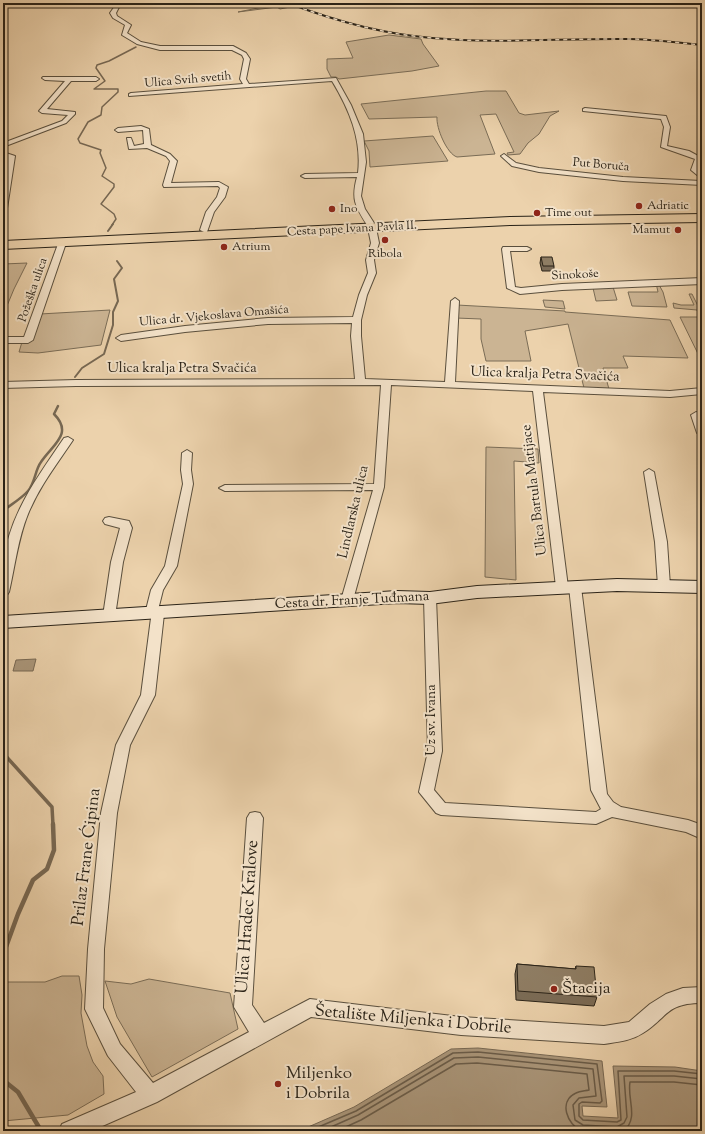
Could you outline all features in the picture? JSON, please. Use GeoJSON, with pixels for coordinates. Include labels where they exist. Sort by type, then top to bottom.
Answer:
{"type":"FeatureCollection","features":[{"type":"Feature","properties":{"kind":"main road","name":"Cesta pape Ivana Pavla II."},"geometry":{"type":"LineString","coordinates":[[3,245],[585,215],[702,213]]}},
{"type":"Feature","properties":{"kind":"main road","name":"Cesta pape Ivana Pavla II."},"geometry":{"type":"LineString","coordinates":[[3,239],[204,230],[548,220],[702,218]]}},
{"type":"Feature","properties":{"kind":"main road","name":"Cesta dr. Franje Tuđmana"},"geometry":{"type":"LineString","coordinates":[[3,622],[155,614],[397,597],[430,598],[477,592],[568,587],[702,587]]}},
{"type":"Feature","properties":{"kind":"street","name":"Ulica Svih svetih"},"geometry":{"type":"LineString","coordinates":[[119,3],[113,12],[115,17],[128,25],[124,34],[139,43],[160,48],[233,48],[244,54],[247,59],[243,79],[247,85]]}},
{"type":"Feature","properties":{"kind":"street"},"geometry":{"type":"LineString","coordinates":[[45,78],[96,79]]}},
{"type":"Feature","properties":{"kind":"street"},"geometry":{"type":"LineString","coordinates":[[3,145],[52,125],[64,122],[73,113],[42,111],[69,79]]}},
{"type":"Feature","properties":{"kind":"street","name":"Ulica Svih svetih"},"geometry":{"type":"LineString","coordinates":[[131,95],[247,85],[334,80],[349,105],[359,137],[362,151],[361,175],[357,193],[371,226]]}},
{"type":"Feature","properties":{"kind":"street"},"geometry":{"type":"LineString","coordinates":[[585,110],[664,117],[667,127],[664,147],[694,154],[700,158],[695,166],[695,170],[702,182]]}},
{"type":"Feature","properties":{"kind":"street"},"geometry":{"type":"LineString","coordinates":[[118,130],[146,129],[148,146]]}},
{"type":"Feature","properties":{"kind":"street"},"geometry":{"type":"LineString","coordinates":[[129,139],[131,148],[148,146],[168,155],[174,161],[166,185],[219,184],[224,187],[221,197],[210,212],[204,230]]}},
{"type":"Feature","properties":{"kind":"street"},"geometry":{"type":"LineString","coordinates":[[3,154],[12,156],[8,169],[3,208]]}},
{"type":"Feature","properties":{"kind":"street","name":"Put Boruča"},"geometry":{"type":"LineString","coordinates":[[504,156],[514,165],[539,170],[623,179],[702,182]]}},
{"type":"Feature","properties":{"kind":"street"},"geometry":{"type":"LineString","coordinates":[[305,176],[361,175]]}},
{"type":"Feature","properties":{"kind":"street"},"geometry":{"type":"LineString","coordinates":[[360,382],[356,336],[357,320],[363,295],[372,273],[370,260],[375,243],[371,226]]}},
{"type":"Feature","properties":{"kind":"street","name":"Požeška ulica"},"geometry":{"type":"LineString","coordinates":[[3,340],[28,340],[61,246]]}},
{"type":"Feature","properties":{"kind":"street","name":"Sinokoše"},"geometry":{"type":"LineString","coordinates":[[527,249],[506,249],[511,288],[520,291],[562,287],[702,281]]}},
{"type":"Feature","properties":{"kind":"street"},"geometry":{"type":"LineString","coordinates":[[450,385],[455,301]]}},
{"type":"Feature","properties":{"kind":"street","name":"Ulica dr. Vjekoslava Omašića"},"geometry":{"type":"LineString","coordinates":[[121,338],[185,329],[268,321],[357,320]]}},
{"type":"Feature","properties":{"kind":"street","name":"Ulica kralja Petra Svačića"},"geometry":{"type":"LineString","coordinates":[[3,385],[76,383],[386,382],[670,394],[702,391]]}},
{"type":"Feature","properties":{"kind":"street","name":"Lindlarska ulica"},"geometry":{"type":"LineString","coordinates":[[347,600],[379,487],[382,464],[383,417],[386,382]]}},
{"type":"Feature","properties":{"kind":"street","name":"Ulica Bartula Matijace"},"geometry":{"type":"LineString","coordinates":[[538,389],[568,587]]}},
{"type":"Feature","properties":{"kind":"street"},"geometry":{"type":"LineString","coordinates":[[696,415],[702,433]]}},
{"type":"Feature","properties":{"kind":"street"},"geometry":{"type":"LineString","coordinates":[[3,592],[18,527],[23,512],[34,492],[68,440]]}},
{"type":"Feature","properties":{"kind":"street","name":"Prilaz Frane Ćipina"},"geometry":{"type":"LineString","coordinates":[[150,1094],[114,1050],[94,1009],[96,949],[109,813],[123,745],[148,695],[157,590],[171,566],[188,484],[186,470],[188,453]]}},
{"type":"Feature","properties":{"kind":"street"},"geometry":{"type":"LineString","coordinates":[[649,472],[661,542],[664,586]]}},
{"type":"Feature","properties":{"kind":"street"},"geometry":{"type":"LineString","coordinates":[[224,488],[379,487]]}},
{"type":"Feature","properties":{"kind":"street"},"geometry":{"type":"LineString","coordinates":[[109,521],[121,522],[125,524],[126,528],[117,562],[109,616]]}},
{"type":"Feature","properties":{"kind":"street"},"geometry":{"type":"LineString","coordinates":[[568,587],[598,790],[602,800],[610,810],[618,813],[688,826],[702,832]]}},
{"type":"Feature","properties":{"kind":"street","name":"Uz sv. Ivana"},"geometry":{"type":"LineString","coordinates":[[430,598],[435,751],[426,792],[441,809],[596,818],[604,815],[610,810]]}},
{"type":"Feature","properties":{"kind":"street","name":"Ulica Hradec Kralove"},"geometry":{"type":"LineString","coordinates":[[255,818],[243,1007],[261,1034]]}},
{"type":"Feature","properties":{"kind":"street","name":"Šetalište Miljenka i Dobrile"},"geometry":{"type":"LineString","coordinates":[[69,1131],[150,1094],[310,1008],[460,1026],[604,1035],[627,1032],[637,1027],[658,1009],[680,997],[688,994],[702,995]]}},
{"type":"Feature","properties":{"kind":"shaded area"},"geometry":{"type":"Polygon","coordinates":[[[283,3],[310,3],[280,9],[277,7],[238,12],[283,3]]]}},
{"type":"Feature","properties":{"kind":"shaded area"},"geometry":{"type":"Polygon","coordinates":[[[389,35],[421,39],[439,66],[412,71],[339,79],[336,77],[331,77],[327,69],[327,59],[353,58],[346,42],[389,35]]]}},
{"type":"Feature","properties":{"kind":"shaded area"},"geometry":{"type":"Polygon","coordinates":[[[486,91],[506,91],[519,113],[525,115],[559,111],[550,116],[539,134],[528,143],[520,154],[508,155],[507,153],[514,152],[496,114],[480,115],[495,154],[457,157],[453,155],[446,146],[440,134],[437,117],[369,119],[361,104],[486,91]]]}},
{"type":"Feature","properties":{"kind":"shaded area"},"geometry":{"type":"Polygon","coordinates":[[[433,136],[448,161],[370,167],[369,151],[364,141],[433,136]]]}},
{"type":"Feature","properties":{"kind":"shaded area"},"geometry":{"type":"Polygon","coordinates":[[[27,263],[4,313],[3,313],[3,264],[27,263]]]}},
{"type":"Feature","properties":{"kind":"shaded area"},"geometry":{"type":"Polygon","coordinates":[[[656,283],[658,283],[663,292],[667,307],[632,306],[628,292],[658,292],[656,283]]]}},
{"type":"Feature","properties":{"kind":"shaded area"},"geometry":{"type":"Polygon","coordinates":[[[613,287],[617,300],[596,301],[593,288],[613,287]]]}},
{"type":"Feature","properties":{"kind":"shaded area"},"geometry":{"type":"Polygon","coordinates":[[[689,294],[692,294],[702,314],[702,362],[680,317],[700,317],[697,310],[674,308],[673,303],[681,305],[694,305],[689,294]]]}},
{"type":"Feature","properties":{"kind":"shaded area"},"geometry":{"type":"Polygon","coordinates":[[[543,300],[563,301],[565,309],[545,307],[543,300]]]}},
{"type":"Feature","properties":{"kind":"shaded area"},"geometry":{"type":"Polygon","coordinates":[[[457,305],[565,311],[670,320],[688,358],[623,356],[628,368],[603,368],[609,389],[584,388],[568,324],[525,331],[531,361],[486,361],[481,339],[481,319],[456,318],[457,305]]]}},
{"type":"Feature","properties":{"kind":"shaded area"},"geometry":{"type":"Polygon","coordinates":[[[110,310],[101,345],[38,353],[19,352],[22,342],[40,314],[110,310]]]}},
{"type":"Feature","properties":{"kind":"shaded area"},"geometry":{"type":"Polygon","coordinates":[[[486,447],[538,449],[539,463],[514,461],[516,580],[485,577],[486,447]]]}},
{"type":"Feature","properties":{"kind":"shaded area"},"geometry":{"type":"Polygon","coordinates":[[[62,976],[79,976],[82,995],[81,1013],[87,1046],[93,1062],[103,1076],[104,1094],[68,1115],[3,1121],[3,982],[45,982],[62,976]]]}},
{"type":"Feature","properties":{"kind":"shaded area"},"geometry":{"type":"Polygon","coordinates":[[[149,979],[230,993],[238,1029],[152,1077],[117,1017],[105,981],[131,984],[149,979]]]}},
{"type":"Feature","properties":{"kind":"water"},"geometry":{"type":"Polygon","coordinates":[[[36,659],[33,671],[13,671],[16,660],[36,659]]]}},
{"type":"Feature","properties":{"kind":"water"},"geometry":{"type":"Polygon","coordinates":[[[478,1048],[602,1061],[607,1107],[582,1106],[583,1116],[618,1118],[613,1066],[675,1067],[702,1071],[702,1131],[299,1131],[354,1107],[451,1049],[478,1048]]]}},
{"type":"Feature","properties":{"kind":"building"},"geometry":{"type":"Polygon","coordinates":[[[541,257],[552,257],[554,266],[543,266],[541,257]]]}},
{"type":"Feature","properties":{"kind":"building","name":"Štacija"},"geometry":{"type":"Polygon","coordinates":[[[517,964],[576,969],[576,966],[594,967],[597,997],[518,991],[517,964]]]}},
{"type":"Feature","properties":{"kind":"waterway"},"geometry":{"type":"LineString","coordinates":[[112,225],[116,219],[114,214],[101,204],[114,187],[114,184],[102,176],[106,168],[100,153],[101,150],[80,143],[78,139],[88,122],[101,115],[102,107],[118,92],[118,89],[94,89],[105,81],[96,68],[97,65],[109,61],[136,47]]}},
{"type":"Feature","properties":{"kind":"waterway"},"geometry":{"type":"LineString","coordinates":[[108,231],[113,224]]}},
{"type":"Feature","properties":{"kind":"waterway"},"geometry":{"type":"LineString","coordinates":[[75,377],[82,368],[104,354],[113,325],[113,312],[118,301],[114,279],[122,268],[117,261]]}},
{"type":"Feature","properties":{"kind":"waterway"},"geometry":{"type":"LineString","coordinates":[[3,521],[4,510],[20,499],[28,491],[39,465],[55,445],[62,433],[60,421],[54,414],[58,406]]}},
{"type":"Feature","properties":{"kind":"waterway"},"geometry":{"type":"LineString","coordinates":[[3,753],[52,807],[53,825]]}},
{"type":"Feature","properties":{"kind":"waterway"},"geometry":{"type":"LineString","coordinates":[[3,955],[18,914],[33,880],[47,869],[54,850],[53,824]]}},
{"type":"Feature","properties":{"kind":"waterway"},"geometry":{"type":"LineString","coordinates":[[3,1080],[18,1092],[40,1129]]}},
{"type":"Feature","properties":{"kind":"railway"},"geometry":{"type":"LineString","coordinates":[[288,3],[323,16],[359,26],[432,38],[481,41],[638,39],[702,45]]}},
{"type":"Feature","properties":{"kind":"place","name":"Adriatic"},"geometry":{"type":"Point","coordinates":[639,206]}},
{"type":"Feature","properties":{"kind":"place","name":"Ino"},"geometry":{"type":"Point","coordinates":[332,209]}},
{"type":"Feature","properties":{"kind":"place","name":"Time out"},"geometry":{"type":"Point","coordinates":[537,213]}},
{"type":"Feature","properties":{"kind":"place","name":"Mamut"},"geometry":{"type":"Point","coordinates":[678,230]}},
{"type":"Feature","properties":{"kind":"place","name":"Ribola"},"geometry":{"type":"Point","coordinates":[385,240]}},
{"type":"Feature","properties":{"kind":"place","name":"Atrium"},"geometry":{"type":"Point","coordinates":[224,247]}},
{"type":"Feature","properties":{"kind":"place","name":"Štacija"},"geometry":{"type":"Point","coordinates":[554,989]}},
{"type":"Feature","properties":{"kind":"place","name":"Miljenko i Dobrila"},"geometry":{"type":"Point","coordinates":[278,1084]}}]}
